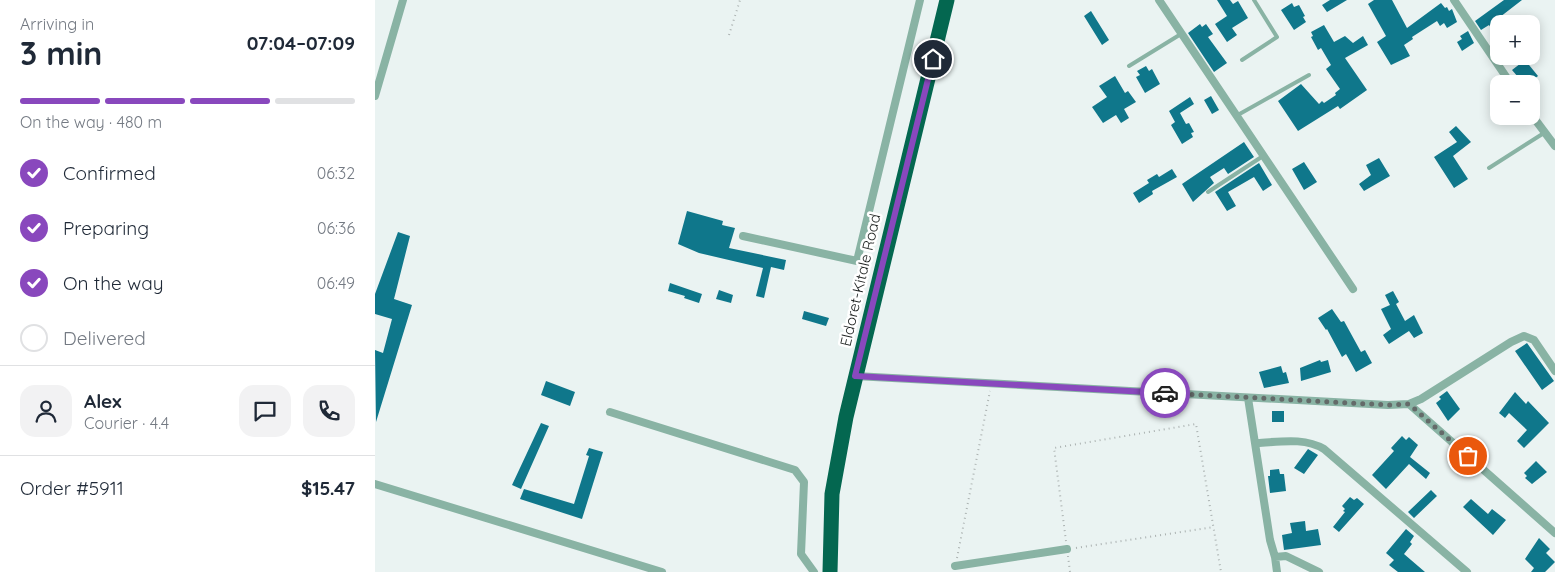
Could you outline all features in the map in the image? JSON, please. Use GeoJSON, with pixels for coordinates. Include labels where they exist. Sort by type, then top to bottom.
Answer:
{"type":"FeatureCollection","features":[{"type":"Feature","properties":{"kind":"highway","name":"Eldoret-Kitale Road"},"geometry":{"type":"LineString","coordinates":[[829,572],[832,494],[855,376],[947,0]]}},
{"type":"Feature","properties":{"kind":"street"},"geometry":{"type":"LineString","coordinates":[[375,96],[403,0]]}},
{"type":"Feature","properties":{"kind":"street"},"geometry":{"type":"LineString","coordinates":[[743,236],[857,260],[920,0]]}},
{"type":"Feature","properties":{"kind":"street"},"geometry":{"type":"LineString","coordinates":[[1159,0],[1353,289]]}},
{"type":"Feature","properties":{"kind":"street"},"geometry":{"type":"LineString","coordinates":[[1454,0],[1505,75]]}},
{"type":"Feature","properties":{"kind":"street"},"geometry":{"type":"LineString","coordinates":[[1539,125],[1555,146]]}},
{"type":"Feature","properties":{"kind":"street"},"geometry":{"type":"LineString","coordinates":[[855,376],[1248,398],[1388,405],[1409,404],[1524,336],[1534,340],[1552,361],[1555,371]]}},
{"type":"Feature","properties":{"kind":"street"},"geometry":{"type":"LineString","coordinates":[[1248,398],[1257,443],[1270,540],[1277,572]]}},
{"type":"Feature","properties":{"kind":"street"},"geometry":{"type":"LineString","coordinates":[[1409,404],[1555,533]]}},
{"type":"Feature","properties":{"kind":"street"},"geometry":{"type":"LineString","coordinates":[[610,412],[795,470],[804,482],[801,554],[814,572]]}},
{"type":"Feature","properties":{"kind":"street"},"geometry":{"type":"LineString","coordinates":[[1257,443],[1305,441],[1314,443],[1324,449],[1467,572]]}},
{"type":"Feature","properties":{"kind":"street"},"geometry":{"type":"LineString","coordinates":[[375,484],[662,572]]}},
{"type":"Feature","properties":{"kind":"street"},"geometry":{"type":"LineString","coordinates":[[955,566],[1067,549]]}},
{"type":"Feature","properties":{"kind":"street"},"geometry":{"type":"LineString","coordinates":[[1275,557],[1286,556],[1319,572]]}},
{"type":"Feature","properties":{"kind":"lane"},"geometry":{"type":"LineString","coordinates":[[1242,60],[1277,37],[1254,0]]}},
{"type":"Feature","properties":{"kind":"lane"},"geometry":{"type":"LineString","coordinates":[[1129,66],[1181,34]]}},
{"type":"Feature","properties":{"kind":"lane"},"geometry":{"type":"LineString","coordinates":[[1236,116],[1309,75]]}},
{"type":"Feature","properties":{"kind":"lane"},"geometry":{"type":"LineString","coordinates":[[1489,168],[1545,134]]}},
{"type":"Feature","properties":{"kind":"lane"},"geometry":{"type":"LineString","coordinates":[[1208,192],[1263,156]]}},
{"type":"Feature","properties":{"kind":"path"},"geometry":{"type":"LineString","coordinates":[[729,35],[740,0]]}},
{"type":"Feature","properties":{"kind":"path"},"geometry":{"type":"LineString","coordinates":[[955,566],[991,384]]}},
{"type":"Feature","properties":{"kind":"path"},"geometry":{"type":"LineString","coordinates":[[1070,572],[1054,448],[1195,424],[1221,572]]}},
{"type":"Feature","properties":{"kind":"path"},"geometry":{"type":"LineString","coordinates":[[1067,549],[1214,527]]}},
{"type":"Feature","properties":{"kind":"building"},"geometry":{"type":"Polygon","coordinates":[[[1217,0],[1230,0],[1233,4],[1238,1],[1248,18],[1232,28],[1237,35],[1227,42],[1215,24],[1227,16],[1217,0]]]}},
{"type":"Feature","properties":{"kind":"building"},"geometry":{"type":"Polygon","coordinates":[[[1330,0],[1347,0],[1327,12],[1322,5],[1330,0]]]}},
{"type":"Feature","properties":{"kind":"building"},"geometry":{"type":"Polygon","coordinates":[[[1374,0],[1392,0],[1407,28],[1441,3],[1449,11],[1452,9],[1457,22],[1447,28],[1444,23],[1440,26],[1437,21],[1412,37],[1413,39],[1404,45],[1410,56],[1391,65],[1377,42],[1386,36],[1368,4],[1374,0]]]}},
{"type":"Feature","properties":{"kind":"building"},"geometry":{"type":"Polygon","coordinates":[[[1504,0],[1522,0],[1503,15],[1490,15],[1490,26],[1489,25],[1481,30],[1475,21],[1504,0]]]}},
{"type":"Feature","properties":{"kind":"building"},"geometry":{"type":"Polygon","coordinates":[[[1292,3],[1294,7],[1299,5],[1306,22],[1294,30],[1281,10],[1292,3]]]}},
{"type":"Feature","properties":{"kind":"building"},"geometry":{"type":"Polygon","coordinates":[[[1091,11],[1109,40],[1102,45],[1084,16],[1091,11]]]}},
{"type":"Feature","properties":{"kind":"building"},"geometry":{"type":"Polygon","coordinates":[[[1200,24],[1202,27],[1206,24],[1213,34],[1208,37],[1227,63],[1214,72],[1188,33],[1200,24]]]}},
{"type":"Feature","properties":{"kind":"building"},"geometry":{"type":"Polygon","coordinates":[[[1324,25],[1334,42],[1345,36],[1353,43],[1363,36],[1368,45],[1345,58],[1367,90],[1340,109],[1338,106],[1298,131],[1278,101],[1301,84],[1319,104],[1336,95],[1335,93],[1340,89],[1326,69],[1331,65],[1321,48],[1318,50],[1311,37],[1313,36],[1311,32],[1324,25]]]}},
{"type":"Feature","properties":{"kind":"building"},"geometry":{"type":"Polygon","coordinates":[[[1468,31],[1474,43],[1462,51],[1457,42],[1462,39],[1460,36],[1468,31]]]}},
{"type":"Feature","properties":{"kind":"building"},"geometry":{"type":"Polygon","coordinates":[[[1518,65],[1529,65],[1537,75],[1516,75],[1512,70],[1518,65]]]}},
{"type":"Feature","properties":{"kind":"building"},"geometry":{"type":"Polygon","coordinates":[[[1146,66],[1149,71],[1152,69],[1160,84],[1145,93],[1136,77],[1140,75],[1137,71],[1146,66]]]}},
{"type":"Feature","properties":{"kind":"building"},"geometry":{"type":"Polygon","coordinates":[[[1115,76],[1125,93],[1128,91],[1136,102],[1124,109],[1129,118],[1121,123],[1116,115],[1103,123],[1092,107],[1107,97],[1099,86],[1115,76]]]}},
{"type":"Feature","properties":{"kind":"building"},"geometry":{"type":"Polygon","coordinates":[[[1211,96],[1219,110],[1212,114],[1204,100],[1211,96]]]}},
{"type":"Feature","properties":{"kind":"building"},"geometry":{"type":"Polygon","coordinates":[[[1190,97],[1194,104],[1180,113],[1186,124],[1189,123],[1194,132],[1191,133],[1193,137],[1182,144],[1171,125],[1175,122],[1169,111],[1190,97]]]}},
{"type":"Feature","properties":{"kind":"building"},"geometry":{"type":"Polygon","coordinates":[[[1456,126],[1471,142],[1453,156],[1468,179],[1454,188],[1434,157],[1457,142],[1449,132],[1456,126]]]}},
{"type":"Feature","properties":{"kind":"building"},"geometry":{"type":"Polygon","coordinates":[[[1244,142],[1254,157],[1228,174],[1224,168],[1210,177],[1214,183],[1193,202],[1182,184],[1244,142]]]}},
{"type":"Feature","properties":{"kind":"building"},"geometry":{"type":"Polygon","coordinates":[[[1379,158],[1390,176],[1364,191],[1359,184],[1371,175],[1366,165],[1379,158]]]}},
{"type":"Feature","properties":{"kind":"building"},"geometry":{"type":"Polygon","coordinates":[[[1304,162],[1317,182],[1304,190],[1292,169],[1304,162]]]}},
{"type":"Feature","properties":{"kind":"building"},"geometry":{"type":"Polygon","coordinates":[[[1259,163],[1272,185],[1263,191],[1254,177],[1228,192],[1236,206],[1227,211],[1215,192],[1259,163]]]}},
{"type":"Feature","properties":{"kind":"building"},"geometry":{"type":"Polygon","coordinates":[[[1172,169],[1177,177],[1152,191],[1153,194],[1139,203],[1133,193],[1149,183],[1147,180],[1157,174],[1159,177],[1172,169]]]}},
{"type":"Feature","properties":{"kind":"building"},"geometry":{"type":"Polygon","coordinates":[[[687,211],[723,221],[722,225],[735,228],[729,248],[786,260],[784,270],[771,267],[764,298],[756,296],[763,268],[699,253],[678,244],[687,211]]]}},
{"type":"Feature","properties":{"kind":"building"},"geometry":{"type":"Polygon","coordinates":[[[398,232],[410,236],[394,299],[412,305],[376,422],[375,350],[383,353],[392,319],[375,314],[375,294],[398,232]]]}},
{"type":"Feature","properties":{"kind":"building"},"geometry":{"type":"Polygon","coordinates":[[[670,283],[702,294],[699,303],[668,291],[670,283]]]}},
{"type":"Feature","properties":{"kind":"building"},"geometry":{"type":"Polygon","coordinates":[[[719,290],[733,295],[731,303],[716,299],[719,290]]]}},
{"type":"Feature","properties":{"kind":"building"},"geometry":{"type":"Polygon","coordinates":[[[1393,291],[1399,302],[1396,304],[1405,321],[1414,315],[1423,333],[1414,338],[1409,331],[1389,344],[1383,335],[1391,329],[1381,309],[1390,305],[1385,295],[1393,291]]]}},
{"type":"Feature","properties":{"kind":"building"},"geometry":{"type":"Polygon","coordinates":[[[1332,309],[1341,322],[1344,321],[1361,352],[1365,350],[1372,363],[1356,372],[1346,354],[1342,357],[1327,329],[1318,318],[1332,309]]]}},
{"type":"Feature","properties":{"kind":"building"},"geometry":{"type":"Polygon","coordinates":[[[804,311],[829,318],[826,326],[802,319],[804,311]]]}},
{"type":"Feature","properties":{"kind":"building"},"geometry":{"type":"Polygon","coordinates":[[[1527,343],[1554,381],[1542,390],[1515,351],[1527,343]]]}},
{"type":"Feature","properties":{"kind":"building"},"geometry":{"type":"Polygon","coordinates":[[[1320,360],[1321,362],[1328,360],[1331,372],[1301,381],[1300,368],[1320,360]]]}},
{"type":"Feature","properties":{"kind":"building"},"geometry":{"type":"Polygon","coordinates":[[[1281,366],[1283,373],[1286,372],[1289,383],[1264,388],[1259,372],[1281,366]]]}},
{"type":"Feature","properties":{"kind":"building"},"geometry":{"type":"Polygon","coordinates":[[[546,381],[575,392],[570,406],[541,395],[546,381]]]}},
{"type":"Feature","properties":{"kind":"building"},"geometry":{"type":"Polygon","coordinates":[[[1447,391],[1460,409],[1448,421],[1436,403],[1441,399],[1439,397],[1447,391]]]}},
{"type":"Feature","properties":{"kind":"building"},"geometry":{"type":"Polygon","coordinates":[[[1515,392],[1526,404],[1528,401],[1549,423],[1524,448],[1517,441],[1527,430],[1509,413],[1505,418],[1499,413],[1515,392]]]}},
{"type":"Feature","properties":{"kind":"building"},"geometry":{"type":"Polygon","coordinates":[[[1272,411],[1284,411],[1284,422],[1272,422],[1272,411]]]}},
{"type":"Feature","properties":{"kind":"building"},"geometry":{"type":"Polygon","coordinates":[[[541,423],[549,426],[521,489],[512,485],[541,423]]]}},
{"type":"Feature","properties":{"kind":"building"},"geometry":{"type":"Polygon","coordinates":[[[1402,436],[1406,440],[1409,437],[1418,445],[1410,457],[1430,473],[1426,479],[1409,464],[1386,489],[1372,475],[1394,451],[1391,448],[1402,436]]]}},
{"type":"Feature","properties":{"kind":"building"},"geometry":{"type":"Polygon","coordinates":[[[589,448],[603,452],[582,519],[520,499],[524,489],[574,504],[589,456],[586,455],[589,448]]]}},
{"type":"Feature","properties":{"kind":"building"},"geometry":{"type":"Polygon","coordinates":[[[1308,449],[1318,455],[1304,474],[1294,468],[1308,449]]]}},
{"type":"Feature","properties":{"kind":"building"},"geometry":{"type":"Polygon","coordinates":[[[1536,461],[1547,472],[1532,484],[1525,478],[1527,476],[1524,473],[1536,461]]]}},
{"type":"Feature","properties":{"kind":"building"},"geometry":{"type":"Polygon","coordinates":[[[1279,469],[1280,474],[1284,474],[1286,491],[1270,493],[1268,476],[1270,476],[1270,470],[1279,469]]]}},
{"type":"Feature","properties":{"kind":"building"},"geometry":{"type":"Polygon","coordinates":[[[1431,490],[1437,496],[1414,518],[1408,512],[1431,490]]]}},
{"type":"Feature","properties":{"kind":"building"},"geometry":{"type":"Polygon","coordinates":[[[1350,497],[1354,500],[1357,498],[1364,504],[1339,532],[1333,527],[1345,512],[1342,506],[1350,497]]]}},
{"type":"Feature","properties":{"kind":"building"},"geometry":{"type":"Polygon","coordinates":[[[1471,499],[1488,514],[1492,509],[1506,520],[1493,535],[1463,507],[1471,499]]]}},
{"type":"Feature","properties":{"kind":"building"},"geometry":{"type":"Polygon","coordinates":[[[1305,521],[1306,531],[1318,529],[1321,545],[1284,550],[1282,535],[1292,533],[1290,523],[1305,521]]]}},
{"type":"Feature","properties":{"kind":"building"},"geometry":{"type":"Polygon","coordinates":[[[1406,529],[1414,536],[1410,542],[1412,544],[1404,554],[1425,572],[1398,572],[1389,565],[1394,560],[1386,553],[1406,529]]]}},
{"type":"Feature","properties":{"kind":"building"},"geometry":{"type":"Polygon","coordinates":[[[1539,538],[1550,549],[1546,553],[1555,562],[1545,572],[1531,572],[1534,568],[1525,559],[1539,538]]]}},
{"type":"Feature","properties":{"kind":"way so far"},"geometry":{"type":"LineString","coordinates":[[1165,393],[1388,405],[1409,404],[1468,456]]}},
{"type":"Feature","properties":{"kind":"route"},"geometry":{"type":"LineString","coordinates":[[933,59],[855,376],[1165,393]]}}]}
